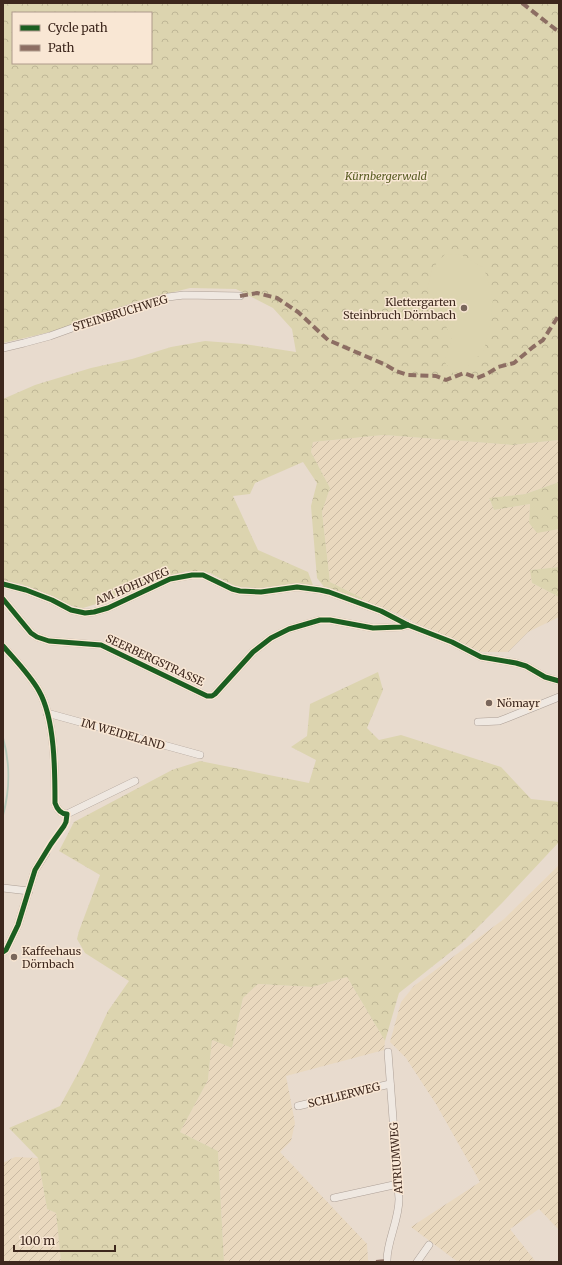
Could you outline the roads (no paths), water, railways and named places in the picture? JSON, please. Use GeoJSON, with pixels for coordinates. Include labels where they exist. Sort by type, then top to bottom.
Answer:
{"type":"FeatureCollection","features":[{"type":"Feature","properties":{"kind":"street","name":"STEINBRUCHWEG"},"geometry":{"type":"LineString","coordinates":[[3,348],[44,338],[114,313],[168,297],[184,295],[240,296]]}},
{"type":"Feature","properties":{"kind":"street","name":"AM HOHLWEG"},"geometry":{"type":"LineString","coordinates":[[3,584],[26,590],[72,610],[85,613],[108,608],[170,579],[199,575],[210,578],[232,589],[240,591],[261,592],[297,587],[329,592],[381,610],[408,625],[452,642],[481,657],[526,666],[545,677],[559,681]]}},
{"type":"Feature","properties":{"kind":"street","name":"SEERBERGSTRASSE"},"geometry":{"type":"LineString","coordinates":[[3,599],[31,633],[37,637],[49,641],[101,645],[207,696],[212,696],[215,694],[242,664],[264,643],[289,629],[320,620],[330,620],[373,628],[401,627],[408,625]]}},
{"type":"Feature","properties":{"kind":"street"},"geometry":{"type":"LineString","coordinates":[[3,646],[31,678],[45,704],[54,748],[55,803],[57,808],[61,812],[67,814],[135,781]]}},
{"type":"Feature","properties":{"kind":"street"},"geometry":{"type":"LineString","coordinates":[[478,722],[499,721],[559,697]]}},
{"type":"Feature","properties":{"kind":"street","name":"IM WEIDELAND"},"geometry":{"type":"LineString","coordinates":[[47,713],[200,755]]}},
{"type":"Feature","properties":{"kind":"street"},"geometry":{"type":"LineString","coordinates":[[3,952],[6,950],[18,925],[36,870],[46,853]]}},
{"type":"Feature","properties":{"kind":"street"},"geometry":{"type":"LineString","coordinates":[[3,888],[29,891]]}},
{"type":"Feature","properties":{"kind":"street","name":"ATRIUMWEG"},"geometry":{"type":"LineString","coordinates":[[387,1262],[388,1249],[399,1209],[388,1052]]}},
{"type":"Feature","properties":{"kind":"street","name":"SCHLIERWEG"},"geometry":{"type":"LineString","coordinates":[[298,1106],[390,1084]]}},
{"type":"Feature","properties":{"kind":"street"},"geometry":{"type":"LineString","coordinates":[[334,1198],[398,1184]]}},
{"type":"Feature","properties":{"kind":"street"},"geometry":{"type":"LineString","coordinates":[[417,1262],[429,1245]]}},
{"type":"Feature","properties":{"kind":"waterway"},"geometry":{"type":"LineString","coordinates":[[3,738],[8,766],[7,796],[3,815]]}},
{"type":"Feature","properties":{"kind":"place","name":"Klettergarten Steinbruch Dörnbach"},"geometry":{"type":"Point","coordinates":[464,308]}},
{"type":"Feature","properties":{"kind":"place","name":"Nömayr"},"geometry":{"type":"Point","coordinates":[489,703]}},
{"type":"Feature","properties":{"kind":"place","name":"Kaffeehaus Dörnbach"},"geometry":{"type":"Point","coordinates":[14,957]}},
{"type":"Feature","properties":{"kind":"park label","name":"Kürnbergerwald"},"geometry":{"type":"Point","coordinates":[386,176]}}]}
